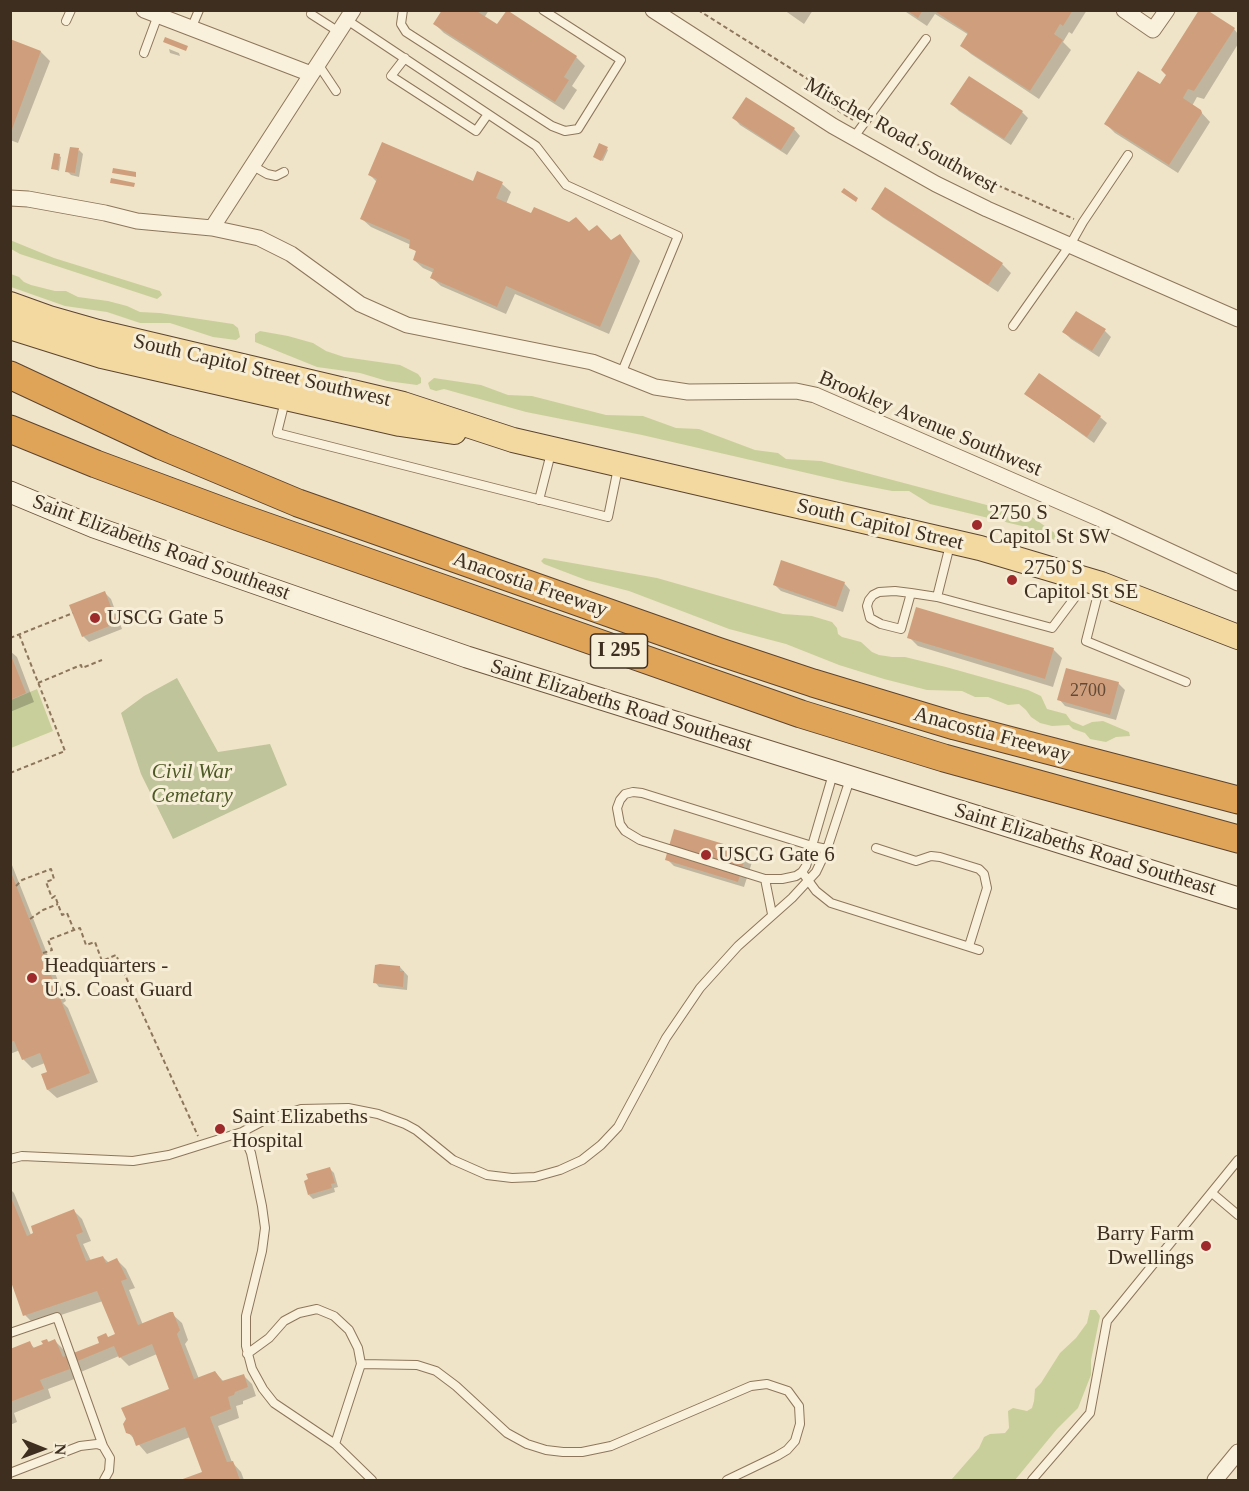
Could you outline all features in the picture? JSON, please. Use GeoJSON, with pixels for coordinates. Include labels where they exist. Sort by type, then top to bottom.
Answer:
{"type":"FeatureCollection","features":[{"type":"Feature","properties":{"kind":"highway","name":"Anacostia Freeway"},"geometry":{"type":"LineString","coordinates":[[10,375],[153,442],[289,499],[717,651],[945,724],[1239,800]]}},
{"type":"Feature","properties":{"kind":"highway","name":"Anacostia Freeway"},"geometry":{"type":"LineString","coordinates":[[10,429],[106,468],[275,530],[801,714],[944,758],[1239,839]]}},
{"type":"Feature","properties":{"kind":"main road","name":"South Capitol Street Southwest"},"geometry":{"type":"LineString","coordinates":[[10,304],[98,332],[403,404],[513,440]]}},
{"type":"Feature","properties":{"kind":"main road"},"geometry":{"type":"LineString","coordinates":[[10,327],[102,356],[400,424],[513,440]]}},
{"type":"Feature","properties":{"kind":"main road","name":"South Capitol Street"},"geometry":{"type":"LineString","coordinates":[[513,440],[951,540],[1094,582],[1239,637]]}},
{"type":"Feature","properties":{"kind":"main road","name":"Saint Elizabeths Road Southeast"},"geometry":{"type":"LineString","coordinates":[[10,492],[105,531],[467,657],[1239,898]]}},
{"type":"Feature","properties":{"kind":"street","name":"Mitscher Road Southwest"},"geometry":{"type":"LineString","coordinates":[[653,10],[858,131],[945,188],[1239,319]]}},
{"type":"Feature","properties":{"kind":"street"},"geometry":{"type":"LineString","coordinates":[[1124,10],[1153,30],[1167,10]]}},
{"type":"Feature","properties":{"kind":"street"},"geometry":{"type":"LineString","coordinates":[[154,12],[191,29],[315,69]]}},
{"type":"Feature","properties":{"kind":"street"},"geometry":{"type":"LineString","coordinates":[[212,228],[346,21]]}},
{"type":"Feature","properties":{"kind":"street","name":"Brookley Avenue Southwest"},"geometry":{"type":"LineString","coordinates":[[10,198],[28,199],[136,220],[212,228],[259,237],[291,254],[360,304],[407,325],[592,362],[649,386],[675,391],[796,391],[815,395],[1098,518],[1239,583]]}},
{"type":"Feature","properties":{"kind":"street"},"geometry":{"type":"LineString","coordinates":[[1215,1480],[1239,1452]]}},
{"type":"Feature","properties":{"kind":"lane"},"geometry":{"type":"LineString","coordinates":[[66,21],[71,10]]}},
{"type":"Feature","properties":{"kind":"lane"},"geometry":{"type":"LineString","coordinates":[[191,29],[199,10]]}},
{"type":"Feature","properties":{"kind":"lane"},"geometry":{"type":"LineString","coordinates":[[404,10],[401,24],[406,32],[552,126],[565,131],[579,129],[621,60],[543,10]]}},
{"type":"Feature","properties":{"kind":"lane"},"geometry":{"type":"LineString","coordinates":[[144,53],[154,12]]}},
{"type":"Feature","properties":{"kind":"lane"},"geometry":{"type":"LineString","coordinates":[[311,14],[346,21],[405,58],[536,146],[566,185],[678,236],[621,374]]}},
{"type":"Feature","properties":{"kind":"lane"},"geometry":{"type":"LineString","coordinates":[[858,131],[926,39]]}},
{"type":"Feature","properties":{"kind":"lane"},"geometry":{"type":"LineString","coordinates":[[405,58],[391,76],[476,131],[488,114]]}},
{"type":"Feature","properties":{"kind":"lane"},"geometry":{"type":"LineString","coordinates":[[315,69],[336,91]]}},
{"type":"Feature","properties":{"kind":"lane"},"geometry":{"type":"LineString","coordinates":[[1013,326],[1070,245],[1128,155]]}},
{"type":"Feature","properties":{"kind":"lane"},"geometry":{"type":"LineString","coordinates":[[253,166],[276,176],[284,172]]}},
{"type":"Feature","properties":{"kind":"lane"},"geometry":{"type":"LineString","coordinates":[[286,398],[277,433],[608,517],[619,464]]}},
{"type":"Feature","properties":{"kind":"lane"},"geometry":{"type":"LineString","coordinates":[[539,500],[552,448]]}},
{"type":"Feature","properties":{"kind":"lane"},"geometry":{"type":"LineString","coordinates":[[937,597],[951,540]]}},
{"type":"Feature","properties":{"kind":"lane"},"geometry":{"type":"LineString","coordinates":[[911,593],[901,630],[870,618],[867,606],[869,600],[873,595],[886,591],[911,593],[937,597],[1052,628],[1094,582]]}},
{"type":"Feature","properties":{"kind":"lane"},"geometry":{"type":"LineString","coordinates":[[1094,582],[1086,641],[1186,682]]}},
{"type":"Feature","properties":{"kind":"lane"},"geometry":{"type":"LineString","coordinates":[[827,849],[812,846],[642,793],[625,794],[620,800],[617,816],[625,831],[632,836],[765,879],[790,878],[802,872],[812,846],[842,775]]}},
{"type":"Feature","properties":{"kind":"lane"},"geometry":{"type":"LineString","coordinates":[[10,1159],[22,1156],[134,1161],[203,1146],[242,1132],[263,1121],[301,1109],[348,1108],[378,1114],[405,1124],[416,1130],[453,1161],[487,1175],[512,1178],[535,1177],[571,1166],[592,1153],[610,1137],[625,1116],[647,1070],[682,1012],[720,965],[772,914],[810,881],[827,849],[842,775]]}},
{"type":"Feature","properties":{"kind":"lane"},"geometry":{"type":"LineString","coordinates":[[876,848],[916,861],[931,856],[940,856],[979,869],[984,874],[987,888],[969,946]]}},
{"type":"Feature","properties":{"kind":"lane"},"geometry":{"type":"LineString","coordinates":[[802,872],[816,891],[831,903],[979,950]]}},
{"type":"Feature","properties":{"kind":"lane"},"geometry":{"type":"LineString","coordinates":[[765,879],[772,914]]}},
{"type":"Feature","properties":{"kind":"lane"},"geometry":{"type":"LineString","coordinates":[[242,1132],[251,1153],[265,1228],[262,1251],[246,1316],[247,1354],[258,1381],[274,1403],[335,1444],[372,1480]]}},
{"type":"Feature","properties":{"kind":"lane"},"geometry":{"type":"LineString","coordinates":[[1032,1480],[1090,1413],[1107,1321],[1239,1160]]}},
{"type":"Feature","properties":{"kind":"lane"},"geometry":{"type":"LineString","coordinates":[[1212,1193],[1239,1215]]}},
{"type":"Feature","properties":{"kind":"lane"},"geometry":{"type":"LineString","coordinates":[[247,1354],[268,1338],[284,1321],[299,1312],[317,1309],[334,1316],[349,1330],[358,1348],[361,1364],[335,1444]]}},
{"type":"Feature","properties":{"kind":"lane"},"geometry":{"type":"LineString","coordinates":[[10,1332],[57,1317],[103,1446],[108,1451],[111,1465],[104,1480]]}},
{"type":"Feature","properties":{"kind":"lane"},"geometry":{"type":"LineString","coordinates":[[361,1364],[417,1365],[436,1371],[456,1386],[507,1433],[537,1447],[563,1452],[582,1452],[611,1446],[751,1386],[767,1384],[788,1391],[799,1406],[800,1424],[795,1441],[788,1450],[727,1480]]}},
{"type":"Feature","properties":{"kind":"lane"},"geometry":{"type":"LineString","coordinates":[[10,1473],[80,1446],[97,1444],[103,1446]]}},
{"type":"Feature","properties":{"kind":"path"},"geometry":{"type":"LineString","coordinates":[[698,10],[868,117],[970,173],[1063,216],[1083,222]]}},
{"type":"Feature","properties":{"kind":"path"},"geometry":{"type":"LineString","coordinates":[[820,99],[858,131]]}},
{"type":"Feature","properties":{"kind":"path"},"geometry":{"type":"LineString","coordinates":[[10,638],[73,614]]}},
{"type":"Feature","properties":{"kind":"path"},"geometry":{"type":"LineString","coordinates":[[10,772],[65,751],[19,634]]}},
{"type":"Feature","properties":{"kind":"path"},"geometry":{"type":"LineString","coordinates":[[38,682],[81,665],[82,668],[102,660]]}},
{"type":"Feature","properties":{"kind":"path"},"geometry":{"type":"LineString","coordinates":[[16,886],[22,880],[51,869],[54,879],[46,882],[52,897],[55,896],[62,915],[67,913],[74,930]]}},
{"type":"Feature","properties":{"kind":"path"},"geometry":{"type":"LineString","coordinates":[[30,919],[58,904]]}},
{"type":"Feature","properties":{"kind":"path"},"geometry":{"type":"LineString","coordinates":[[43,953],[52,950],[48,940],[80,928],[86,945],[95,942],[102,961],[116,956],[203,1146]]}},
{"type":"Feature","properties":{"kind":"green space"},"geometry":{"type":"Polygon","coordinates":[[[10,240],[54,258],[160,291],[162,295],[157,299],[20,254],[11,249],[10,240]]]}},
{"type":"Feature","properties":{"kind":"green space"},"geometry":{"type":"Polygon","coordinates":[[[11,274],[31,285],[55,291],[66,291],[78,297],[108,301],[140,312],[233,324],[238,328],[240,337],[236,340],[213,337],[170,323],[140,323],[107,312],[65,306],[11,287],[11,274]]]}},
{"type":"Feature","properties":{"kind":"green space"},"geometry":{"type":"Polygon","coordinates":[[[260,331],[313,343],[326,351],[344,357],[400,365],[418,374],[421,383],[417,385],[387,381],[360,373],[317,367],[255,342],[255,334],[260,331]]]}},
{"type":"Feature","properties":{"kind":"green space"},"geometry":{"type":"Polygon","coordinates":[[[434,378],[481,385],[508,395],[532,396],[606,415],[643,416],[676,428],[699,429],[755,450],[778,453],[786,459],[821,461],[1032,517],[1059,536],[1062,539],[1061,543],[1026,527],[930,504],[909,491],[892,491],[846,482],[642,435],[526,412],[444,389],[436,391],[430,389],[428,383],[434,378]]]}},
{"type":"Feature","properties":{"kind":"green space"},"geometry":{"type":"Polygon","coordinates":[[[544,558],[657,578],[783,614],[812,616],[832,622],[842,637],[861,642],[879,655],[905,657],[1028,690],[1041,696],[1047,709],[1066,714],[1071,721],[1083,726],[1103,721],[1129,732],[1130,736],[1116,737],[1106,742],[1090,739],[1085,733],[1069,725],[1052,726],[1040,723],[1019,704],[1008,705],[988,697],[975,697],[962,691],[927,690],[884,679],[839,665],[786,644],[729,629],[629,591],[586,580],[544,564],[541,561],[544,558]]]}},
{"type":"Feature","properties":{"kind":"green space","name":"Civil War Cemetary"},"geometry":{"type":"Polygon","coordinates":[[[177,678],[218,752],[270,744],[287,785],[173,839],[141,774],[121,713],[144,696],[177,678]]]}},
{"type":"Feature","properties":{"kind":"green space"},"geometry":{"type":"Polygon","coordinates":[[[37,689],[53,731],[11,748],[11,700],[37,689]]]}},
{"type":"Feature","properties":{"kind":"green space"},"geometry":{"type":"Polygon","coordinates":[[[1090,1310],[1096,1310],[1100,1316],[1091,1360],[1091,1375],[1078,1408],[1057,1429],[1015,1480],[951,1480],[979,1448],[984,1437],[990,1434],[1005,1433],[1009,1428],[1008,1411],[1013,1408],[1027,1411],[1032,1408],[1035,1389],[1060,1353],[1076,1338],[1087,1323],[1090,1310]]]}},
{"type":"Feature","properties":{"kind":"building"},"geometry":{"type":"Polygon","coordinates":[[[442,10],[475,10],[497,24],[507,10],[577,56],[564,77],[569,80],[555,102],[433,24],[442,10]]]}},
{"type":"Feature","properties":{"kind":"building"},"geometry":{"type":"Polygon","coordinates":[[[906,10],[923,10],[918,18],[906,10]]]}},
{"type":"Feature","properties":{"kind":"building"},"geometry":{"type":"Polygon","coordinates":[[[933,10],[1073,10],[1063,26],[1060,24],[1054,34],[1063,40],[1030,91],[960,46],[968,33],[933,10]]]}},
{"type":"Feature","properties":{"kind":"building"},"geometry":{"type":"Polygon","coordinates":[[[1199,10],[1207,10],[1235,28],[1194,91],[1188,89],[1183,98],[1202,113],[1169,165],[1104,124],[1138,71],[1160,84],[1166,75],[1161,70],[1199,10]]]}},
{"type":"Feature","properties":{"kind":"building"},"geometry":{"type":"Polygon","coordinates":[[[165,37],[188,46],[186,51],[163,42],[165,37]]]}},
{"type":"Feature","properties":{"kind":"building"},"geometry":{"type":"Polygon","coordinates":[[[10,39],[41,51],[11,132],[10,132],[10,39]]]}},
{"type":"Feature","properties":{"kind":"building"},"geometry":{"type":"Polygon","coordinates":[[[969,76],[1023,111],[1004,139],[950,104],[969,76]]]}},
{"type":"Feature","properties":{"kind":"building"},"geometry":{"type":"Polygon","coordinates":[[[746,97],[795,128],[781,150],[732,118],[746,97]]]}},
{"type":"Feature","properties":{"kind":"building"},"geometry":{"type":"Polygon","coordinates":[[[382,142],[473,181],[477,171],[503,182],[496,198],[531,213],[534,207],[569,222],[576,217],[589,231],[597,225],[611,240],[620,234],[632,251],[600,327],[506,286],[497,307],[430,278],[434,269],[413,260],[416,251],[409,248],[410,240],[360,219],[377,179],[368,175],[382,142]]]}},
{"type":"Feature","properties":{"kind":"building"},"geometry":{"type":"Polygon","coordinates":[[[599,143],[608,147],[601,161],[593,157],[599,143]]]}},
{"type":"Feature","properties":{"kind":"building"},"geometry":{"type":"Polygon","coordinates":[[[70,147],[79,148],[75,173],[65,172],[70,147]]]}},
{"type":"Feature","properties":{"kind":"building"},"geometry":{"type":"Polygon","coordinates":[[[54,153],[60,154],[58,170],[51,169],[54,153]]]}},
{"type":"Feature","properties":{"kind":"building"},"geometry":{"type":"Polygon","coordinates":[[[113,168],[136,172],[136,177],[112,173],[113,168]]]}},
{"type":"Feature","properties":{"kind":"building"},"geometry":{"type":"Polygon","coordinates":[[[111,178],[135,183],[134,187],[110,183],[111,178]]]}},
{"type":"Feature","properties":{"kind":"building"},"geometry":{"type":"Polygon","coordinates":[[[885,187],[1003,263],[988,285],[871,209],[885,187]]]}},
{"type":"Feature","properties":{"kind":"building"},"geometry":{"type":"Polygon","coordinates":[[[844,188],[858,198],[856,202],[841,192],[844,188]]]}},
{"type":"Feature","properties":{"kind":"building"},"geometry":{"type":"Polygon","coordinates":[[[1076,311],[1106,329],[1092,351],[1062,332],[1076,311]]]}},
{"type":"Feature","properties":{"kind":"building"},"geometry":{"type":"Polygon","coordinates":[[[1039,373],[1101,416],[1087,437],[1024,394],[1039,373]]]}},
{"type":"Feature","properties":{"kind":"building"},"geometry":{"type":"Polygon","coordinates":[[[781,560],[845,582],[836,607],[773,585],[781,560]]]}},
{"type":"Feature","properties":{"kind":"building","name":"USCG Gate 5"},"geometry":{"type":"Polygon","coordinates":[[[105,591],[117,623],[82,637],[69,605],[105,591]]]}},
{"type":"Feature","properties":{"kind":"building"},"geometry":{"type":"Polygon","coordinates":[[[916,607],[1054,648],[1045,679],[907,638],[916,607]]]}},
{"type":"Feature","properties":{"kind":"building"},"geometry":{"type":"Polygon","coordinates":[[[10,653],[26,693],[10,700],[10,653]]]}},
{"type":"Feature","properties":{"kind":"building"},"geometry":{"type":"Polygon","coordinates":[[[1066,668],[1119,682],[1110,715],[1057,700],[1066,668]]]}},
{"type":"Feature","properties":{"kind":"building","name":"USCG Gate 6"},"geometry":{"type":"Polygon","coordinates":[[[674,829],[747,851],[738,882],[665,860],[674,829]]]}},
{"type":"Feature","properties":{"kind":"building","name":"Headquarters - U.S. Coast Guard"},"geometry":{"type":"Polygon","coordinates":[[[11,872],[44,957],[41,958],[43,963],[46,962],[58,993],[55,994],[57,999],[60,998],[90,1073],[47,1090],[41,1074],[47,1072],[40,1053],[22,1060],[14,1041],[10,1042],[11,872]]]}},
{"type":"Feature","properties":{"kind":"building"},"geometry":{"type":"Polygon","coordinates":[[[375,965],[400,966],[400,971],[404,971],[403,987],[373,983],[375,965]]]}},
{"type":"Feature","properties":{"kind":"building"},"geometry":{"type":"Polygon","coordinates":[[[330,1167],[335,1183],[331,1184],[332,1188],[308,1195],[304,1181],[308,1179],[306,1174],[330,1167]]]}},
{"type":"Feature","properties":{"kind":"building"},"geometry":{"type":"Polygon","coordinates":[[[10,1195],[27,1236],[33,1233],[31,1226],[74,1209],[83,1232],[76,1235],[86,1261],[103,1256],[106,1263],[117,1258],[127,1279],[121,1281],[138,1325],[173,1312],[180,1330],[177,1334],[194,1379],[215,1371],[222,1381],[244,1374],[248,1387],[228,1397],[231,1409],[210,1417],[227,1462],[233,1461],[240,1480],[180,1480],[202,1472],[185,1427],[136,1446],[132,1435],[126,1433],[123,1424],[126,1419],[121,1408],[169,1389],[152,1344],[119,1358],[114,1346],[68,1365],[70,1369],[40,1380],[44,1389],[10,1402],[10,1349],[30,1341],[33,1348],[43,1344],[41,1341],[47,1339],[48,1342],[55,1339],[63,1357],[99,1343],[97,1337],[106,1333],[108,1337],[115,1334],[97,1291],[23,1316],[10,1279],[10,1195]]]}},
{"type":"Feature","properties":{"kind":"place","name":"2750 S Capitol St SW"},"geometry":{"type":"Point","coordinates":[977,525]}},
{"type":"Feature","properties":{"kind":"place","name":"2750 S Capitol St SE"},"geometry":{"type":"Point","coordinates":[1012,580]}},
{"type":"Feature","properties":{"kind":"place","name":"USCG Gate 5"},"geometry":{"type":"Point","coordinates":[95,618]}},
{"type":"Feature","properties":{"kind":"place","name":"USCG Gate 6"},"geometry":{"type":"Point","coordinates":[706,855]}},
{"type":"Feature","properties":{"kind":"place","name":"Headquarters - U.S. Coast Guard"},"geometry":{"type":"Point","coordinates":[32,978]}},
{"type":"Feature","properties":{"kind":"place","name":"Saint Elizabeths Hospital"},"geometry":{"type":"Point","coordinates":[220,1129]}},
{"type":"Feature","properties":{"kind":"place","name":"Barry Farm Dwellings"},"geometry":{"type":"Point","coordinates":[1206,1246]}}]}
